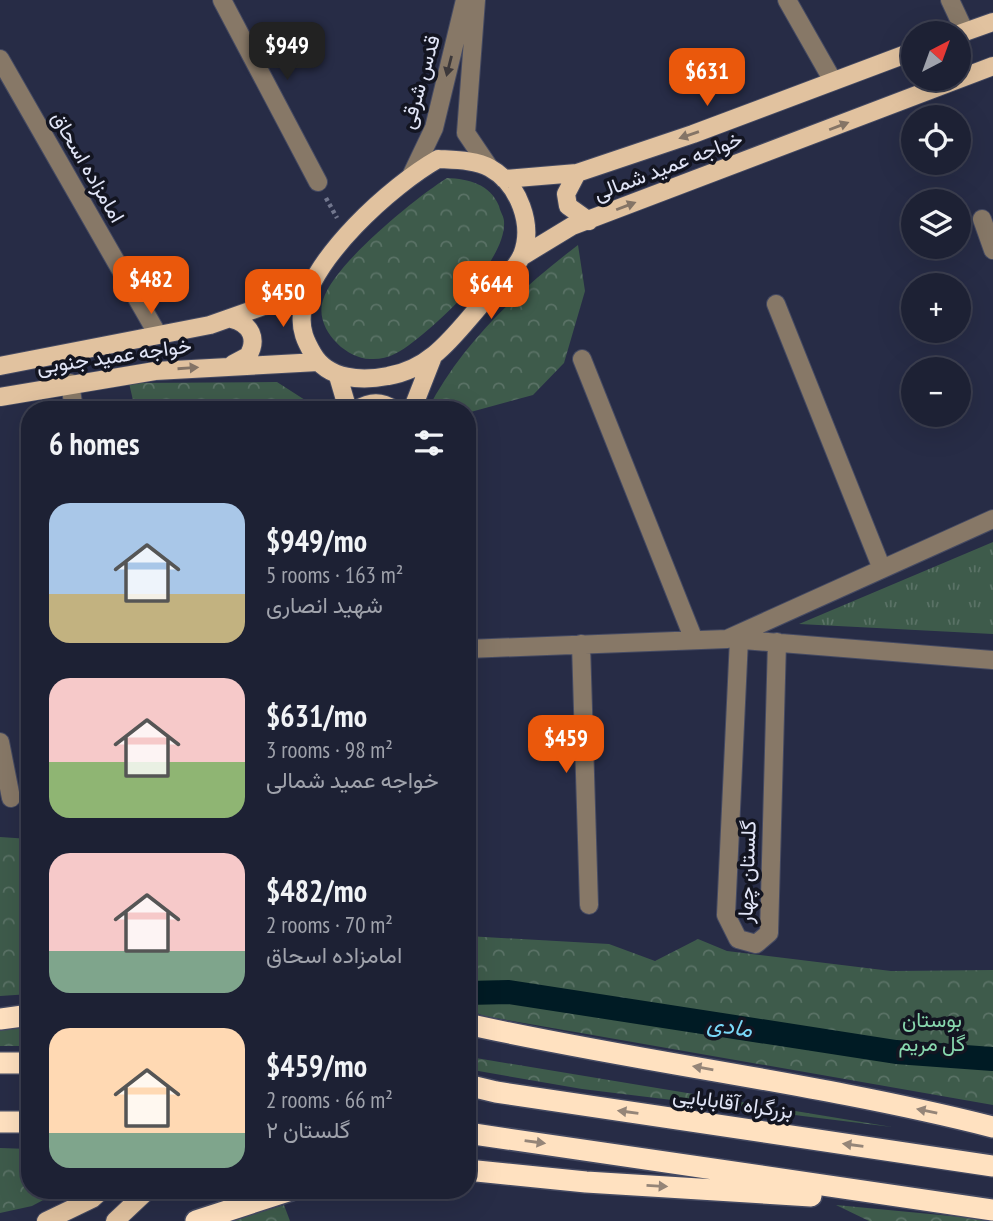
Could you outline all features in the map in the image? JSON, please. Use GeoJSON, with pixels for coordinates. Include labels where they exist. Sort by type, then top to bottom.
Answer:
{"type":"FeatureCollection","features":[{"type":"Feature","properties":{"kind":"highway"},"geometry":{"type":"LineString","coordinates":[[0,1019],[21,1016]]}},
{"type":"Feature","properties":{"kind":"highway"},"geometry":{"type":"LineString","coordinates":[[476,1026],[791,1084],[993,1127]]}},
{"type":"Feature","properties":{"kind":"highway"},"geometry":{"type":"LineString","coordinates":[[0,1063],[21,1063]]}},
{"type":"Feature","properties":{"kind":"highway","name":"بزرگراه آقابابایی"},"geometry":{"type":"LineString","coordinates":[[476,1087],[508,1094],[993,1166]]}},
{"type":"Feature","properties":{"kind":"highway"},"geometry":{"type":"LineString","coordinates":[[0,1122],[21,1122]]}},
{"type":"Feature","properties":{"kind":"highway"},"geometry":{"type":"LineString","coordinates":[[476,1134],[993,1210]]}},
{"type":"Feature","properties":{"kind":"highway"},"geometry":{"type":"LineString","coordinates":[[476,1171],[586,1182],[950,1204]]}},
{"type":"Feature","properties":{"kind":"highway"},"geometry":{"type":"LineString","coordinates":[[196,1221],[263,1199]]}},
{"type":"Feature","properties":{"kind":"main road"},"geometry":{"type":"LineString","coordinates":[[971,30],[993,22]]}},
{"type":"Feature","properties":{"kind":"main road","name":"خواجه عمید شمالی"},"geometry":{"type":"LineString","coordinates":[[504,179],[577,173],[693,134],[901,56]]}},
{"type":"Feature","properties":{"kind":"main road","name":"خواجه عمید شمالی"},"geometry":{"type":"LineString","coordinates":[[521,257],[552,236],[589,221],[993,66]]}},
{"type":"Feature","properties":{"kind":"main road"},"geometry":{"type":"LineString","coordinates":[[438,159],[489,167],[504,179],[522,204],[528,234],[521,257],[432,359],[407,373],[370,380],[338,376],[318,362],[303,337],[301,315],[309,290],[322,267],[348,237],[412,174],[438,159]]}},
{"type":"Feature","properties":{"kind":"main road"},"geometry":{"type":"LineString","coordinates":[[577,173],[566,194],[568,206],[589,221]]}},
{"type":"Feature","properties":{"kind":"main road","name":"خواجه عمید جنوبی"},"geometry":{"type":"LineString","coordinates":[[0,366],[232,319],[309,290]]}},
{"type":"Feature","properties":{"kind":"main road"},"geometry":{"type":"LineString","coordinates":[[230,365],[248,356],[253,338],[249,328],[232,319]]}},
{"type":"Feature","properties":{"kind":"main road"},"geometry":{"type":"LineString","coordinates":[[416,401],[432,359]]}},
{"type":"Feature","properties":{"kind":"main road","name":"خواجه عمید جنوبی"},"geometry":{"type":"LineString","coordinates":[[0,397],[155,370],[318,362]]}},
{"type":"Feature","properties":{"kind":"main road"},"geometry":{"type":"LineString","coordinates":[[338,376],[345,401]]}},
{"type":"Feature","properties":{"kind":"main road"},"geometry":{"type":"LineString","coordinates":[[46,1221],[92,1199]]}},
{"type":"Feature","properties":{"kind":"main road"},"geometry":{"type":"LineString","coordinates":[[114,1221],[138,1199]]}},
{"type":"Feature","properties":{"kind":"street"},"geometry":{"type":"LineString","coordinates":[[222,0],[318,182]]}},
{"type":"Feature","properties":{"kind":"street","name":"قدس شرقی"},"geometry":{"type":"LineString","coordinates":[[412,174],[434,128],[465,0]]}},
{"type":"Feature","properties":{"kind":"street","name":"قدس شرقی"},"geometry":{"type":"LineString","coordinates":[[476,0],[466,133],[489,167]]}},
{"type":"Feature","properties":{"kind":"street"},"geometry":{"type":"LineString","coordinates":[[787,0],[833,81]]}},
{"type":"Feature","properties":{"kind":"street"},"geometry":{"type":"LineString","coordinates":[[950,0],[958,21]]}},
{"type":"Feature","properties":{"kind":"street","name":"امامزاده اسحاق"},"geometry":{"type":"LineString","coordinates":[[0,59],[158,335]]}},
{"type":"Feature","properties":{"kind":"street"},"geometry":{"type":"LineString","coordinates":[[982,219],[993,250]]}},
{"type":"Feature","properties":{"kind":"street"},"geometry":{"type":"LineString","coordinates":[[775,304],[882,569]]}},
{"type":"Feature","properties":{"kind":"street"},"geometry":{"type":"LineString","coordinates":[[582,359],[694,640]]}},
{"type":"Feature","properties":{"kind":"street"},"geometry":{"type":"LineString","coordinates":[[69,383],[72,401]]}},
{"type":"Feature","properties":{"kind":"street"},"geometry":{"type":"LineString","coordinates":[[733,639],[993,519]]}},
{"type":"Feature","properties":{"kind":"street"},"geometry":{"type":"LineString","coordinates":[[476,649],[733,639],[993,660]]}},
{"type":"Feature","properties":{"kind":"street","name":"گلستان چهار"},"geometry":{"type":"LineString","coordinates":[[733,639],[726,915],[738,939],[757,944],[769,933],[777,642]]}},
{"type":"Feature","properties":{"kind":"street"},"geometry":{"type":"LineString","coordinates":[[581,645],[589,905]]}},
{"type":"Feature","properties":{"kind":"street"},"geometry":{"type":"LineString","coordinates":[[0,741],[11,798]]}},
{"type":"Feature","properties":{"kind":"path"},"geometry":{"type":"LineString","coordinates":[[318,182],[348,237]]}},
{"type":"Feature","properties":{"kind":"green space"},"geometry":{"type":"Polygon","coordinates":[[[447,178],[478,184],[495,199],[504,221],[502,236],[495,253],[471,288],[403,349],[388,357],[376,359],[350,353],[333,339],[323,320],[323,300],[330,286],[342,269],[377,233],[447,178]]]}},
{"type":"Feature","properties":{"kind":"green space"},"geometry":{"type":"Polygon","coordinates":[[[578,245],[585,291],[564,363],[533,395],[476,411],[476,401],[433,401],[457,362],[475,340],[535,280],[578,245]]]}},
{"type":"Feature","properties":{"kind":"green space"},"geometry":{"type":"Polygon","coordinates":[[[277,382],[307,401],[133,401],[129,383],[277,382]]]}},
{"type":"Feature","properties":{"kind":"green space"},"geometry":{"type":"Polygon","coordinates":[[[993,542],[993,634],[799,624],[993,542]]]}},
{"type":"Feature","properties":{"kind":"green space"},"geometry":{"type":"Polygon","coordinates":[[[0,837],[21,838],[21,995],[0,996],[0,837]]]}},
{"type":"Feature","properties":{"kind":"green space","name":"بوستان گل مریم"},"geometry":{"type":"Polygon","coordinates":[[[476,937],[609,944],[655,961],[698,939],[727,951],[891,971],[993,970],[993,1105],[476,1013],[476,937]]]}},
{"type":"Feature","properties":{"kind":"green space"},"geometry":{"type":"Polygon","coordinates":[[[21,1022],[21,1046],[0,1046],[0,1025],[21,1022]]]}},
{"type":"Feature","properties":{"kind":"green space"},"geometry":{"type":"Polygon","coordinates":[[[476,1058],[892,1127],[582,1089],[476,1071],[476,1058]]]}},
{"type":"Feature","properties":{"kind":"green space"},"geometry":{"type":"Polygon","coordinates":[[[0,1148],[21,1149],[21,1199],[45,1199],[32,1206],[0,1213],[0,1148]]]}},
{"type":"Feature","properties":{"kind":"green space"},"geometry":{"type":"Polygon","coordinates":[[[284,1205],[290,1221],[229,1221],[284,1205]]]}},
{"type":"Feature","properties":{"kind":"green space"},"geometry":{"type":"Polygon","coordinates":[[[836,1205],[993,1220],[993,1221],[869,1221],[836,1205]]]}},
{"type":"Feature","properties":{"kind":"waterway","name":"مادی"},"geometry":{"type":"LineString","coordinates":[[476,993],[509,992],[896,1052],[993,1059]]}}]}
